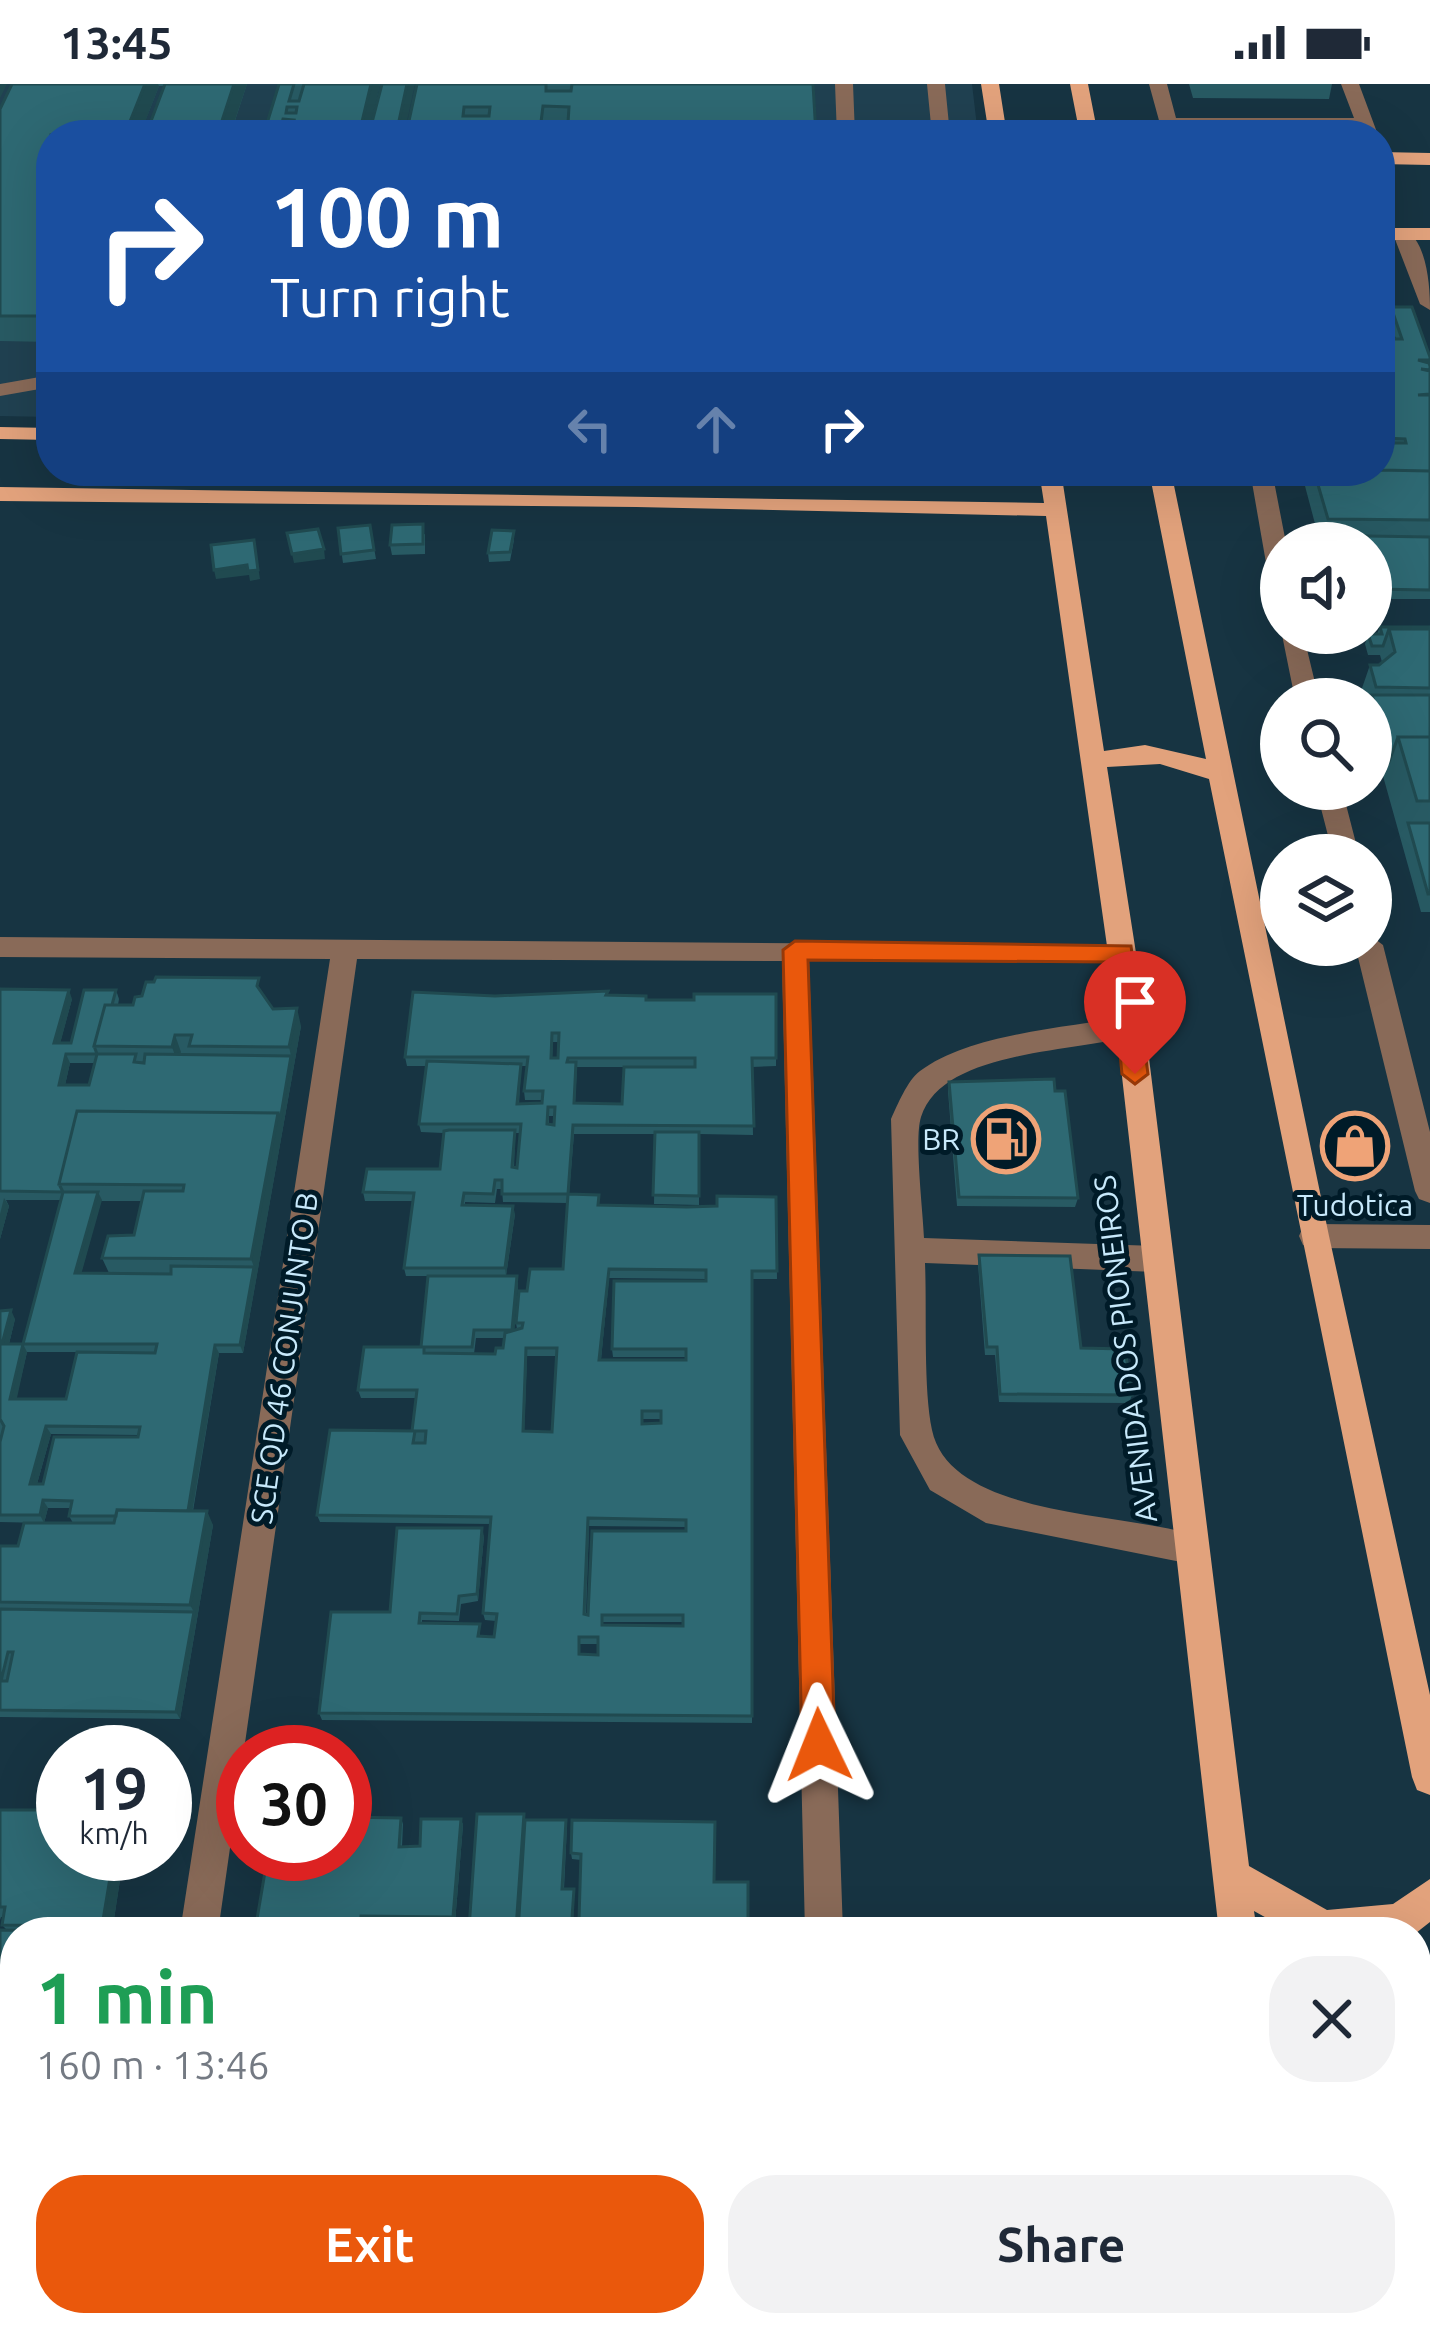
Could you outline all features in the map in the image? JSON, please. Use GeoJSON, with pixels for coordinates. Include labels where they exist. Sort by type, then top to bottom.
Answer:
{"type":"FeatureCollection","features":[{"type":"Feature","properties":{"kind":"main road"},"geometry":{"type":"LineString","coordinates":[[991,84],[996,120]]}},
{"type":"Feature","properties":{"kind":"main road"},"geometry":{"type":"LineString","coordinates":[[1079,84],[1086,120]]}},
{"type":"Feature","properties":{"kind":"main road"},"geometry":{"type":"LineString","coordinates":[[1395,158],[1430,159]]}},
{"type":"Feature","properties":{"kind":"main road"},"geometry":{"type":"LineString","coordinates":[[1395,234],[1430,234]]}},
{"type":"Feature","properties":{"kind":"main road"},"geometry":{"type":"LineString","coordinates":[[0,433],[36,434]]}},
{"type":"Feature","properties":{"kind":"main road"},"geometry":{"type":"LineString","coordinates":[[497,498],[527,486]]}},
{"type":"Feature","properties":{"kind":"main road"},"geometry":{"type":"LineString","coordinates":[[599,486],[636,500]]}},
{"type":"Feature","properties":{"kind":"main road","name":"AVENIDA DOS PIONEIROS"},"geometry":{"type":"LineString","coordinates":[[1052,486],[1122,953],[1236,1917]]}},
{"type":"Feature","properties":{"kind":"main road"},"geometry":{"type":"LineString","coordinates":[[1163,486],[1314,1236],[1420,1667],[1430,1777]]}},
{"type":"Feature","properties":{"kind":"main road"},"geometry":{"type":"LineString","coordinates":[[0,494],[636,500],[1055,510]]}},
{"type":"Feature","properties":{"kind":"main road"},"geometry":{"type":"LineString","coordinates":[[1095,762],[1120,753],[1147,752],[1224,775]]}},
{"type":"Feature","properties":{"kind":"main road"},"geometry":{"type":"LineString","coordinates":[[1229,1876],[1302,1917]]}},
{"type":"Feature","properties":{"kind":"main road"},"geometry":{"type":"LineString","coordinates":[[1406,1917],[1430,1898]]}},
{"type":"Feature","properties":{"kind":"street"},"geometry":{"type":"LineString","coordinates":[[844,84],[845,120]]}},
{"type":"Feature","properties":{"kind":"street"},"geometry":{"type":"LineString","coordinates":[[936,84],[940,120]]}},
{"type":"Feature","properties":{"kind":"street"},"geometry":{"type":"LineString","coordinates":[[1158,84],[1168,120]]}},
{"type":"Feature","properties":{"kind":"street"},"geometry":{"type":"LineString","coordinates":[[1350,84],[1364,120]]}},
{"type":"Feature","properties":{"kind":"street"},"geometry":{"type":"LineString","coordinates":[[1403,234],[1424,274],[1430,304]]}},
{"type":"Feature","properties":{"kind":"street"},"geometry":{"type":"LineString","coordinates":[[0,390],[36,384]]}},
{"type":"Feature","properties":{"kind":"street"},"geometry":{"type":"LineString","coordinates":[[1264,486],[1270,522]]}},
{"type":"Feature","properties":{"kind":"street","name":"SCE QD 46 CONJUNTO B"},"geometry":{"type":"LineString","coordinates":[[202,1917],[345,946]]}},
{"type":"Feature","properties":{"kind":"street"},"geometry":{"type":"LineString","coordinates":[[0,947],[1122,953]]}},
{"type":"Feature","properties":{"kind":"street"},"geometry":{"type":"LineString","coordinates":[[795,950],[824,1917]]}},
{"type":"Feature","properties":{"kind":"street"},"geometry":{"type":"LineString","coordinates":[[1374,966],[1430,1191]]}},
{"type":"Feature","properties":{"kind":"street"},"geometry":{"type":"LineString","coordinates":[[1129,1028],[969,1057],[926,1081],[905,1119],[916,1435],[942,1480],[986,1508],[1191,1549]]}},
{"type":"Feature","properties":{"kind":"street"},"geometry":{"type":"LineString","coordinates":[[1314,1236],[1430,1237]]}},
{"type":"Feature","properties":{"kind":"street"},"geometry":{"type":"LineString","coordinates":[[910,1250],[1156,1259]]}},
{"type":"Feature","properties":{"kind":"shaded area"},"geometry":{"type":"Polygon","coordinates":[[[0,84],[972,84],[976,120],[36,120],[36,417],[0,416],[0,84]]]}},
{"type":"Feature","properties":{"kind":"building"},"geometry":{"type":"Polygon","coordinates":[[[12,84],[145,84],[131,120],[36,120],[36,316],[0,316],[0,109],[12,84]]]}},
{"type":"Feature","properties":{"kind":"building"},"geometry":{"type":"Polygon","coordinates":[[[165,84],[234,84],[222,120],[151,120],[165,84]]]}},
{"type":"Feature","properties":{"kind":"building"},"geometry":{"type":"Polygon","coordinates":[[[279,84],[294,84],[289,101],[299,101],[304,84],[371,84],[362,120],[268,120],[279,84]]]}},
{"type":"Feature","properties":{"kind":"building"},"geometry":{"type":"Polygon","coordinates":[[[382,84],[407,84],[399,120],[373,120],[382,84]]]}},
{"type":"Feature","properties":{"kind":"building"},"geometry":{"type":"Polygon","coordinates":[[[417,84],[546,84],[546,91],[571,91],[572,84],[813,84],[815,120],[568,120],[569,107],[543,106],[541,120],[409,120],[417,84]],[[464,107],[463,116],[489,116],[490,107],[464,107]]]}},
{"type":"Feature","properties":{"kind":"building"},"geometry":{"type":"Polygon","coordinates":[[[1395,307],[1412,307],[1430,357],[1418,360],[1429,363],[1430,370],[1421,369],[1430,371],[1430,394],[1418,395],[1430,395],[1430,471],[1395,470],[1395,443],[1406,443],[1395,439],[1395,339],[1402,339],[1395,307]]]}},
{"type":"Feature","properties":{"kind":"building"},"geometry":{"type":"Polygon","coordinates":[[[1395,470],[1430,471],[1430,520],[1328,519],[1318,486],[1395,486],[1395,470]]]}},
{"type":"Feature","properties":{"kind":"building"},"geometry":{"type":"Polygon","coordinates":[[[423,524],[423,544],[390,545],[392,525],[423,524]]]}},
{"type":"Feature","properties":{"kind":"building"},"geometry":{"type":"Polygon","coordinates":[[[370,525],[374,550],[341,554],[338,528],[370,525]]]}},
{"type":"Feature","properties":{"kind":"building"},"geometry":{"type":"Polygon","coordinates":[[[318,529],[324,549],[292,554],[287,533],[318,529]]]}},
{"type":"Feature","properties":{"kind":"building"},"geometry":{"type":"Polygon","coordinates":[[[492,530],[514,531],[510,552],[488,553],[492,530]]]}},
{"type":"Feature","properties":{"kind":"building"},"geometry":{"type":"Polygon","coordinates":[[[1392,536],[1430,537],[1430,590],[1392,589],[1392,536]]]}},
{"type":"Feature","properties":{"kind":"building"},"geometry":{"type":"Polygon","coordinates":[[[254,540],[258,570],[248,571],[247,565],[214,570],[211,545],[254,540]]]}},
{"type":"Feature","properties":{"kind":"building"},"geometry":{"type":"Polygon","coordinates":[[[1392,629],[1430,629],[1430,688],[1392,687],[1392,678],[1374,678],[1370,665],[1379,665],[1395,652],[1392,629]]]}},
{"type":"Feature","properties":{"kind":"building"},"geometry":{"type":"Polygon","coordinates":[[[1392,695],[1430,695],[1430,737],[1398,737],[1392,754],[1392,695]]]}},
{"type":"Feature","properties":{"kind":"building"},"geometry":{"type":"Polygon","coordinates":[[[1398,737],[1430,737],[1430,801],[1417,801],[1398,737]]]}},
{"type":"Feature","properties":{"kind":"building"},"geometry":{"type":"Polygon","coordinates":[[[1408,823],[1430,823],[1430,894],[1428,894],[1408,823]]]}},
{"type":"Feature","properties":{"kind":"building"},"geometry":{"type":"Polygon","coordinates":[[[156,977],[259,978],[257,986],[273,1009],[297,1008],[289,1047],[189,1046],[192,1035],[175,1035],[172,1047],[94,1046],[105,1005],[133,1005],[146,982],[156,977]]]}},
{"type":"Feature","properties":{"kind":"building"},"geometry":{"type":"Polygon","coordinates":[[[0,989],[69,990],[54,1043],[71,1043],[84,990],[116,990],[112,1005],[105,1005],[94,1046],[97,1054],[136,1054],[134,1062],[144,1063],[145,1054],[291,1056],[280,1121],[278,1113],[77,1111],[59,1184],[63,1192],[0,1191],[0,989]],[[66,1054],[59,1085],[89,1085],[97,1054],[66,1054]]]}},
{"type":"Feature","properties":{"kind":"building"},"geometry":{"type":"Polygon","coordinates":[[[608,991],[606,995],[646,996],[646,1000],[694,1000],[694,994],[776,994],[776,1058],[752,1058],[754,1126],[573,1125],[568,1194],[502,1194],[502,1180],[495,1180],[493,1194],[464,1193],[462,1205],[513,1206],[505,1268],[404,1268],[414,1193],[363,1192],[367,1169],[440,1169],[444,1131],[449,1130],[515,1130],[512,1167],[517,1168],[521,1124],[419,1124],[427,1061],[521,1064],[517,1104],[542,1103],[543,1091],[524,1091],[528,1057],[405,1057],[413,992],[495,996],[608,991]],[[552,1033],[551,1058],[558,1058],[559,1033],[552,1033]],[[568,1058],[567,1062],[576,1062],[574,1103],[622,1104],[624,1067],[695,1067],[695,1058],[568,1058]],[[548,1107],[547,1124],[554,1125],[555,1107],[548,1107]]]}},
{"type":"Feature","properties":{"kind":"building","name":"BR"},"geometry":{"type":"Polygon","coordinates":[[[1054,1079],[1055,1091],[1065,1091],[1078,1198],[959,1197],[949,1082],[1054,1079]]]}},
{"type":"Feature","properties":{"kind":"building"},"geometry":{"type":"Polygon","coordinates":[[[77,1111],[278,1113],[251,1259],[102,1258],[108,1236],[134,1235],[144,1191],[183,1191],[184,1185],[59,1184],[77,1111]]]}},
{"type":"Feature","properties":{"kind":"building"},"geometry":{"type":"Polygon","coordinates":[[[655,1132],[699,1132],[699,1196],[653,1195],[655,1132]]]}},
{"type":"Feature","properties":{"kind":"building"},"geometry":{"type":"Polygon","coordinates":[[[63,1192],[98,1192],[75,1273],[171,1274],[171,1266],[254,1267],[240,1345],[215,1345],[188,1511],[117,1510],[116,1516],[69,1516],[72,1501],[43,1500],[40,1515],[0,1515],[4,1426],[0,1419],[0,1311],[11,1310],[2,1344],[23,1344],[63,1192]],[[23,1344],[10,1399],[66,1399],[77,1352],[155,1353],[157,1344],[23,1344]],[[46,1426],[30,1484],[43,1484],[54,1437],[138,1437],[140,1427],[46,1426]]]}},
{"type":"Feature","properties":{"kind":"building"},"geometry":{"type":"Polygon","coordinates":[[[568,1194],[599,1195],[598,1205],[687,1207],[717,1206],[717,1196],[776,1197],[777,1271],[752,1271],[752,1716],[319,1713],[331,1612],[390,1612],[397,1528],[482,1528],[477,1594],[459,1596],[457,1614],[420,1613],[419,1623],[480,1624],[478,1636],[494,1637],[497,1614],[483,1613],[491,1517],[317,1515],[330,1430],[412,1431],[417,1390],[358,1390],[364,1347],[421,1347],[428,1276],[517,1276],[512,1330],[474,1330],[472,1347],[424,1347],[424,1353],[495,1354],[496,1348],[503,1348],[505,1333],[522,1328],[523,1323],[516,1323],[519,1291],[527,1291],[530,1269],[563,1269],[568,1194]],[[609,1269],[599,1360],[686,1360],[686,1349],[612,1349],[614,1281],[706,1281],[706,1270],[609,1269]],[[526,1348],[523,1431],[552,1432],[557,1348],[526,1348]],[[642,1411],[642,1424],[661,1423],[661,1411],[642,1411]],[[415,1431],[413,1443],[425,1443],[426,1431],[415,1431]],[[588,1518],[584,1614],[588,1615],[592,1531],[686,1531],[686,1520],[588,1518]],[[602,1615],[602,1625],[683,1626],[683,1615],[602,1615]],[[579,1637],[579,1654],[598,1655],[598,1637],[579,1637]]]}},
{"type":"Feature","properties":{"kind":"building"},"geometry":{"type":"Polygon","coordinates":[[[979,1255],[1070,1256],[1081,1348],[1125,1349],[1132,1395],[1000,1394],[997,1347],[987,1347],[979,1255]]]}},
{"type":"Feature","properties":{"kind":"building"},"geometry":{"type":"Polygon","coordinates":[[[117,1510],[207,1511],[190,1605],[0,1602],[0,1546],[18,1546],[24,1523],[114,1523],[117,1510]]]}},
{"type":"Feature","properties":{"kind":"building"},"geometry":{"type":"Polygon","coordinates":[[[0,1609],[194,1612],[176,1712],[0,1710],[0,1609]],[[8,1652],[1,1681],[7,1681],[13,1652],[8,1652]]]}},
{"type":"Feature","properties":{"kind":"building"},"geometry":{"type":"Polygon","coordinates":[[[0,1810],[36,1810],[36,1881],[110,1881],[104,1917],[3,1917],[5,1907],[0,1907],[0,1810]]]}},
{"type":"Feature","properties":{"kind":"building"},"geometry":{"type":"Polygon","coordinates":[[[477,1814],[524,1814],[517,1917],[470,1917],[477,1814]]]}},
{"type":"Feature","properties":{"kind":"building"},"geometry":{"type":"Polygon","coordinates":[[[372,1817],[401,1818],[399,1847],[420,1846],[421,1819],[461,1819],[453,1917],[257,1917],[263,1881],[372,1881],[372,1817]]]}},
{"type":"Feature","properties":{"kind":"building"},"geometry":{"type":"Polygon","coordinates":[[[525,1820],[566,1820],[562,1889],[574,1889],[572,1917],[519,1917],[525,1820]]]}},
{"type":"Feature","properties":{"kind":"building"},"geometry":{"type":"Polygon","coordinates":[[[572,1820],[715,1822],[714,1882],[748,1882],[748,1917],[579,1917],[581,1854],[571,1853],[572,1820]]]}},
{"type":"Feature","properties":{"kind":"place","name":"BR"},"geometry":{"type":"Point","coordinates":[1006,1139]}},
{"type":"Feature","properties":{"kind":"place","name":"Tudotica"},"geometry":{"type":"Point","coordinates":[1355,1146]}},
{"type":"Feature","properties":{"kind":"route"},"geometry":{"type":"LineString","coordinates":[[819,1745],[795,950],[1122,953],[1135,1074]]}}]}
